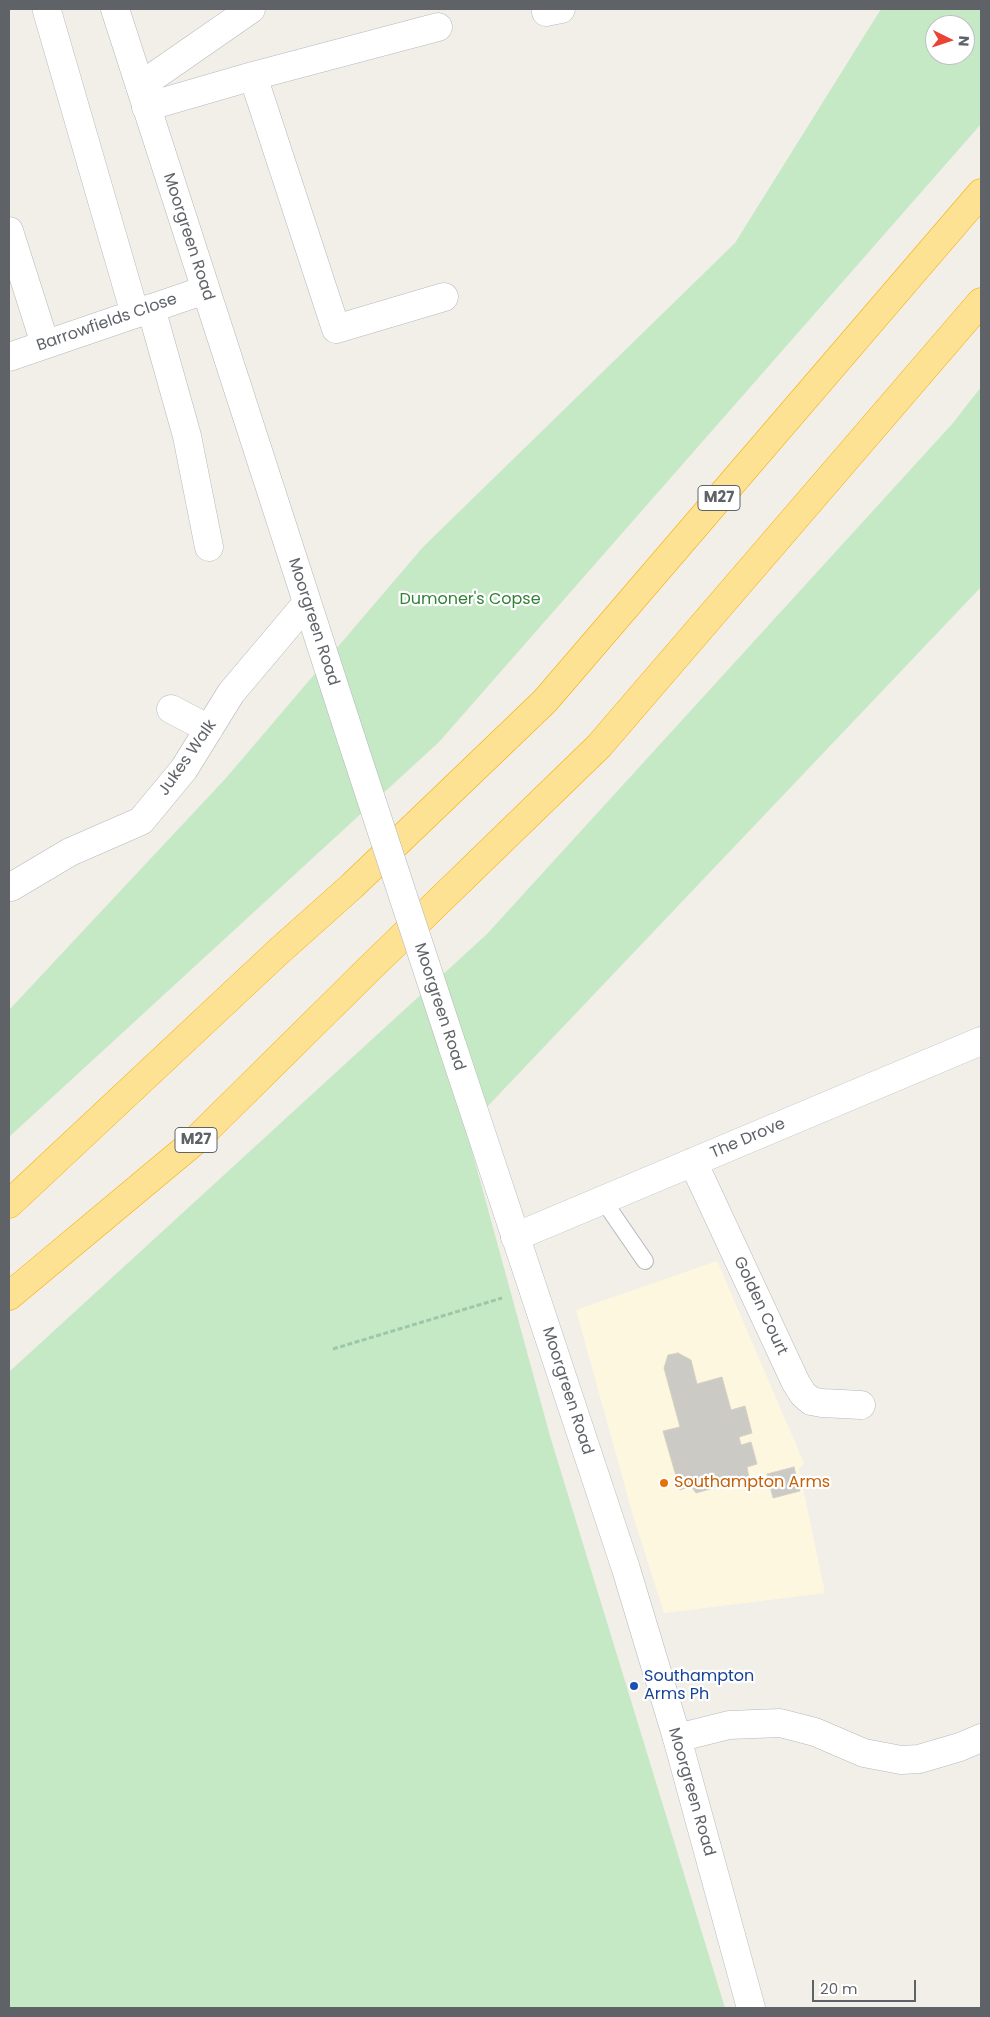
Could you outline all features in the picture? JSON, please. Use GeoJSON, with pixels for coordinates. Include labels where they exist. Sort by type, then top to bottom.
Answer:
{"type":"FeatureCollection","features":[{"type":"Feature","properties":{"kind":"highway","name":"M27"},"geometry":{"type":"LineString","coordinates":[[9,1204],[278,952],[352,886],[545,701],[981,193]]}},
{"type":"Feature","properties":{"kind":"highway","name":"M27"},"geometry":{"type":"LineString","coordinates":[[9,1296],[196,1141],[370,968],[599,746],[981,302]]}},
{"type":"Feature","properties":{"kind":"street","name":"Moorgreen Road"},"geometry":{"type":"LineString","coordinates":[[115,9],[306,604],[626,1569],[677,1738],[751,2008]]}},
{"type":"Feature","properties":{"kind":"street"},"geometry":{"type":"LineString","coordinates":[[143,97],[251,9]]}},
{"type":"Feature","properties":{"kind":"street"},"geometry":{"type":"LineString","coordinates":[[46,11],[143,311],[187,436],[209,548]]}},
{"type":"Feature","properties":{"kind":"street"},"geometry":{"type":"LineString","coordinates":[[143,97],[253,76],[438,27]]}},
{"type":"Feature","properties":{"kind":"street"},"geometry":{"type":"LineString","coordinates":[[253,76],[336,329],[444,297]]}},
{"type":"Feature","properties":{"kind":"street"},"geometry":{"type":"LineString","coordinates":[[9,231],[45,344]]}},
{"type":"Feature","properties":{"kind":"street","name":"Barrowfields Close"},"geometry":{"type":"LineString","coordinates":[[9,357],[205,290]]}},
{"type":"Feature","properties":{"kind":"street","name":"Jukes Walk"},"geometry":{"type":"LineString","coordinates":[[11,887],[70,852],[141,821],[184,770],[231,693],[306,604]]}},
{"type":"Feature","properties":{"kind":"street"},"geometry":{"type":"LineString","coordinates":[[171,709],[209,729]]}},
{"type":"Feature","properties":{"kind":"street","name":"The Drove"},"geometry":{"type":"LineString","coordinates":[[515,1237],[981,1041]]}},
{"type":"Feature","properties":{"kind":"street","name":"Golden Court"},"geometry":{"type":"LineString","coordinates":[[693,1162],[796,1383],[803,1394],[811,1401],[861,1405]]}},
{"type":"Feature","properties":{"kind":"street"},"geometry":{"type":"LineString","coordinates":[[677,1738],[728,1725],[780,1723],[815,1732],[864,1753],[901,1760],[919,1759],[960,1747],[981,1738]]}},
{"type":"Feature","properties":{"kind":"lane"},"geometry":{"type":"LineString","coordinates":[[603,1200],[645,1261]]}},
{"type":"Feature","properties":{"kind":"path"},"geometry":{"type":"LineString","coordinates":[[332,1349],[532,1288]]}},
{"type":"Feature","properties":{"kind":"shaded area"},"geometry":{"type":"Polygon","coordinates":[[[717,1261],[804,1463],[799,1469],[825,1593],[664,1613],[632,1512],[576,1310],[717,1261]]]}},
{"type":"Feature","properties":{"kind":"green space","name":"Dumoner's Copse"},"geometry":{"type":"Polygon","coordinates":[[[881,9],[981,9],[981,124],[439,742],[9,1137],[9,1010],[226,778],[423,547],[735,243],[881,9]]]}},
{"type":"Feature","properties":{"kind":"green space"},"geometry":{"type":"Polygon","coordinates":[[[981,387],[981,587],[466,1129],[550,1436],[725,2008],[9,2008],[9,1372],[487,934],[953,423],[981,387]]]}},
{"type":"Feature","properties":{"kind":"building"},"geometry":{"type":"Polygon","coordinates":[[[678,1353],[691,1360],[697,1384],[722,1377],[731,1410],[745,1406],[752,1433],[739,1437],[741,1445],[751,1442],[757,1464],[747,1467],[749,1478],[696,1493],[691,1486],[680,1490],[663,1431],[680,1427],[664,1368],[668,1355],[678,1353]]]}},
{"type":"Feature","properties":{"kind":"building"},"geometry":{"type":"Polygon","coordinates":[[[794,1467],[800,1491],[773,1498],[767,1474],[794,1467]]]}},
{"type":"Feature","properties":{"kind":"place","name":"Southampton Arms"},"geometry":{"type":"Point","coordinates":[664,1483]}},
{"type":"Feature","properties":{"kind":"place","name":"Southampton Arms Ph"},"geometry":{"type":"Point","coordinates":[634,1686]}}]}
